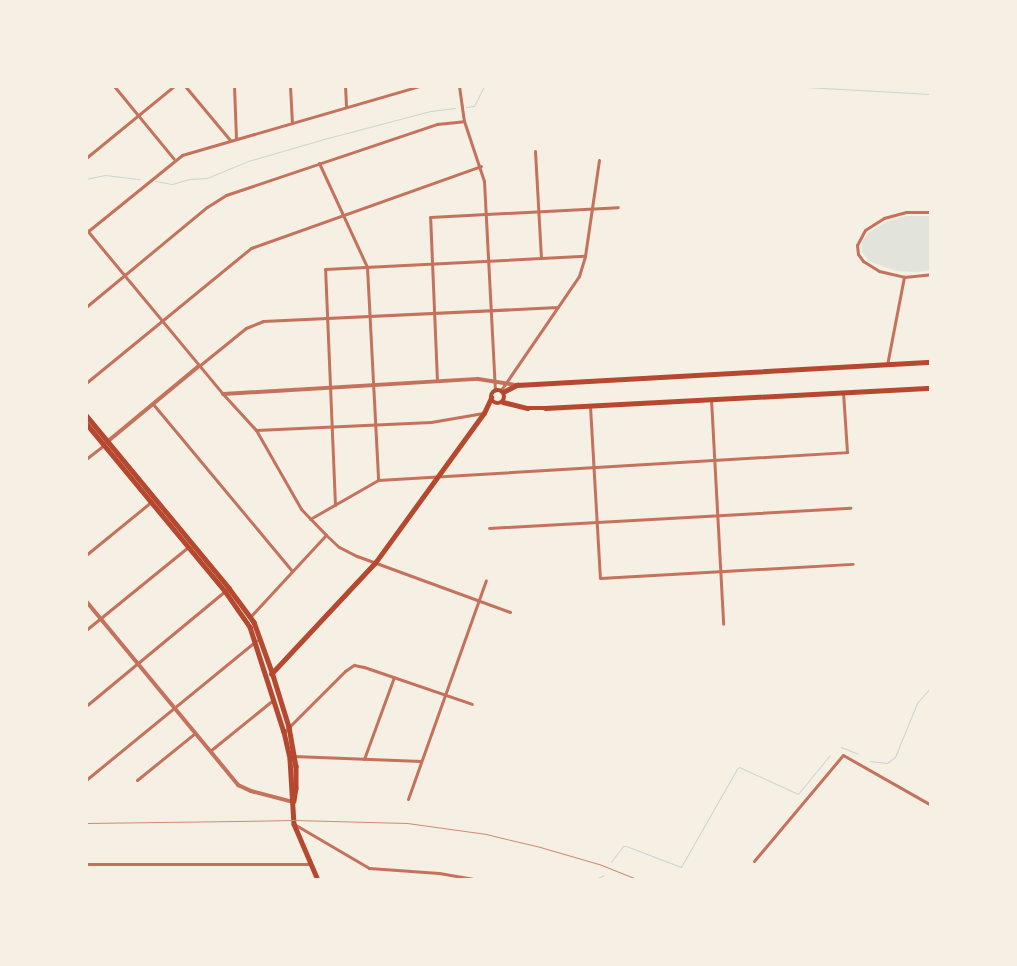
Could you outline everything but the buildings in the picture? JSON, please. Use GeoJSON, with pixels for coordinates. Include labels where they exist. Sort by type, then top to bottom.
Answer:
{"type":"FeatureCollection","features":[{"type":"Feature","properties":{"kind":"main road"},"geometry":{"type":"LineString","coordinates":[[268,677],[375,563],[484,413],[491,398],[500,391],[517,385],[931,362]]}},
{"type":"Feature","properties":{"kind":"main road"},"geometry":{"type":"LineString","coordinates":[[484,413],[496,404],[503,402],[536,408],[931,388]]}},
{"type":"Feature","properties":{"kind":"main road"},"geometry":{"type":"LineString","coordinates":[[500,391],[506,396],[503,402]]}},
{"type":"Feature","properties":{"kind":"main road"},"geometry":{"type":"LineString","coordinates":[[491,398],[496,404]]}},
{"type":"Feature","properties":{"kind":"main road"},"geometry":{"type":"LineString","coordinates":[[86,414],[151,502],[247,621],[256,640],[292,756]]}},
{"type":"Feature","properties":{"kind":"main road"},"geometry":{"type":"LineString","coordinates":[[86,423],[106,443],[250,617],[257,629],[288,727],[296,788],[293,802],[294,824],[318,880]]}},
{"type":"Feature","properties":{"kind":"street"},"geometry":{"type":"LineString","coordinates":[[114,86],[174,160]]}},
{"type":"Feature","properties":{"kind":"street"},"geometry":{"type":"LineString","coordinates":[[86,158],[174,86]]}},
{"type":"Feature","properties":{"kind":"street"},"geometry":{"type":"LineString","coordinates":[[186,86],[230,140]]}},
{"type":"Feature","properties":{"kind":"street"},"geometry":{"type":"LineString","coordinates":[[234,86],[236,138]]}},
{"type":"Feature","properties":{"kind":"street"},"geometry":{"type":"LineString","coordinates":[[290,86],[292,123]]}},
{"type":"Feature","properties":{"kind":"street"},"geometry":{"type":"LineString","coordinates":[[345,86],[346,107]]}},
{"type":"Feature","properties":{"kind":"street"},"geometry":{"type":"LineString","coordinates":[[419,86],[402,89],[292,123],[191,151],[174,160],[87,231],[199,366],[256,430],[298,503],[310,519],[326,535],[347,552],[510,612]]}},
{"type":"Feature","properties":{"kind":"street"},"geometry":{"type":"LineString","coordinates":[[459,86],[464,121],[481,166],[484,180],[495,381],[500,391]]}},
{"type":"Feature","properties":{"kind":"street"},"geometry":{"type":"LineString","coordinates":[[86,307],[221,197],[437,124],[464,121]]}},
{"type":"Feature","properties":{"kind":"street"},"geometry":{"type":"LineString","coordinates":[[535,151],[541,258]]}},
{"type":"Feature","properties":{"kind":"street"},"geometry":{"type":"LineString","coordinates":[[500,391],[579,276],[586,256],[599,160]]}},
{"type":"Feature","properties":{"kind":"street"},"geometry":{"type":"LineString","coordinates":[[319,163],[367,267],[378,480]]}},
{"type":"Feature","properties":{"kind":"street"},"geometry":{"type":"LineString","coordinates":[[86,383],[251,248],[481,166]]}},
{"type":"Feature","properties":{"kind":"street"},"geometry":{"type":"LineString","coordinates":[[437,382],[430,217],[618,207]]}},
{"type":"Feature","properties":{"kind":"street"},"geometry":{"type":"LineString","coordinates":[[931,212],[906,212],[891,215],[871,225],[860,236],[857,249],[863,261],[879,270],[904,277],[931,274]]}},
{"type":"Feature","properties":{"kind":"street"},"geometry":{"type":"LineString","coordinates":[[336,505],[325,269],[586,256]]}},
{"type":"Feature","properties":{"kind":"street"},"geometry":{"type":"LineString","coordinates":[[887,364],[904,277]]}},
{"type":"Feature","properties":{"kind":"street"},"geometry":{"type":"LineString","coordinates":[[86,459],[251,324],[263,321],[558,308]]}},
{"type":"Feature","properties":{"kind":"street"},"geometry":{"type":"LineString","coordinates":[[223,394],[478,379],[517,385]]}},
{"type":"Feature","properties":{"kind":"street"},"geometry":{"type":"LineString","coordinates":[[310,519],[378,480],[846,452],[843,392]]}},
{"type":"Feature","properties":{"kind":"street"},"geometry":{"type":"LineString","coordinates":[[711,399],[723,624]]}},
{"type":"Feature","properties":{"kind":"street"},"geometry":{"type":"LineString","coordinates":[[153,404],[292,571]]}},
{"type":"Feature","properties":{"kind":"street"},"geometry":{"type":"LineString","coordinates":[[590,406],[600,578],[853,564]]}},
{"type":"Feature","properties":{"kind":"street"},"geometry":{"type":"LineString","coordinates":[[256,430],[439,421],[484,413]]}},
{"type":"Feature","properties":{"kind":"street"},"geometry":{"type":"LineString","coordinates":[[86,554],[151,502]]}},
{"type":"Feature","properties":{"kind":"street"},"geometry":{"type":"LineString","coordinates":[[489,528],[850,508]]}},
{"type":"Feature","properties":{"kind":"street"},"geometry":{"type":"LineString","coordinates":[[250,617],[326,535]]}},
{"type":"Feature","properties":{"kind":"street"},"geometry":{"type":"LineString","coordinates":[[86,630],[188,547]]}},
{"type":"Feature","properties":{"kind":"street"},"geometry":{"type":"LineString","coordinates":[[408,799],[486,580]]}},
{"type":"Feature","properties":{"kind":"street"},"geometry":{"type":"LineString","coordinates":[[86,706],[225,592]]}},
{"type":"Feature","properties":{"kind":"street"},"geometry":{"type":"LineString","coordinates":[[86,601],[230,777],[244,788],[293,802]]}},
{"type":"Feature","properties":{"kind":"street"},"geometry":{"type":"LineString","coordinates":[[86,779],[256,640]]}},
{"type":"Feature","properties":{"kind":"street"},"geometry":{"type":"LineString","coordinates":[[284,732],[349,667],[359,665],[472,704]]}},
{"type":"Feature","properties":{"kind":"street"},"geometry":{"type":"LineString","coordinates":[[364,759],[394,677]]}},
{"type":"Feature","properties":{"kind":"street"},"geometry":{"type":"LineString","coordinates":[[210,751],[275,698]]}},
{"type":"Feature","properties":{"kind":"street"},"geometry":{"type":"LineString","coordinates":[[137,780],[195,733]]}},
{"type":"Feature","properties":{"kind":"street"},"geometry":{"type":"LineString","coordinates":[[754,861],[843,755],[931,805]]}},
{"type":"Feature","properties":{"kind":"street"},"geometry":{"type":"LineString","coordinates":[[292,756],[422,761]]}},
{"type":"Feature","properties":{"kind":"street"},"geometry":{"type":"LineString","coordinates":[[294,824],[369,868],[448,875],[478,880]]}},
{"type":"Feature","properties":{"kind":"street"},"geometry":{"type":"LineString","coordinates":[[86,864],[312,864]]}},
{"type":"Feature","properties":{"kind":"street"},"geometry":{"type":"LineString","coordinates":[[448,875],[448,880]]}},
{"type":"Feature","properties":{"kind":"shaded area"},"geometry":{"type":"Polygon","coordinates":[[[906,216],[931,216],[931,270],[917,272],[896,271],[869,261],[862,252],[862,242],[868,233],[886,222],[906,216]]]}},
{"type":"Feature","properties":{"kind":"waterway"},"geometry":{"type":"LineString","coordinates":[[466,107],[474,106],[484,86]]}},
{"type":"Feature","properties":{"kind":"waterway"},"geometry":{"type":"LineString","coordinates":[[787,86],[931,94]]}},
{"type":"Feature","properties":{"kind":"waterway"},"geometry":{"type":"LineString","coordinates":[[155,181],[172,184],[189,179],[207,178],[248,161],[324,139],[431,111],[455,108]]}},
{"type":"Feature","properties":{"kind":"waterway"},"geometry":{"type":"LineString","coordinates":[[86,179],[105,175],[140,179]]}},
{"type":"Feature","properties":{"kind":"waterway"},"geometry":{"type":"LineString","coordinates":[[870,761],[887,763],[895,757],[917,703],[931,687]]}},
{"type":"Feature","properties":{"kind":"waterway"},"geometry":{"type":"LineString","coordinates":[[841,747],[858,754]]}},
{"type":"Feature","properties":{"kind":"waterway"},"geometry":{"type":"LineString","coordinates":[[611,862],[623,846],[626,846],[681,867],[739,767],[798,794],[830,755]]}},
{"type":"Feature","properties":{"kind":"waterway"},"geometry":{"type":"LineString","coordinates":[[594,880],[604,875]]}},
{"type":"Feature","properties":{"kind":"railway"},"geometry":{"type":"LineString","coordinates":[[86,823],[294,820],[407,823],[486,834],[540,847],[599,864],[639,880]]}}]}
